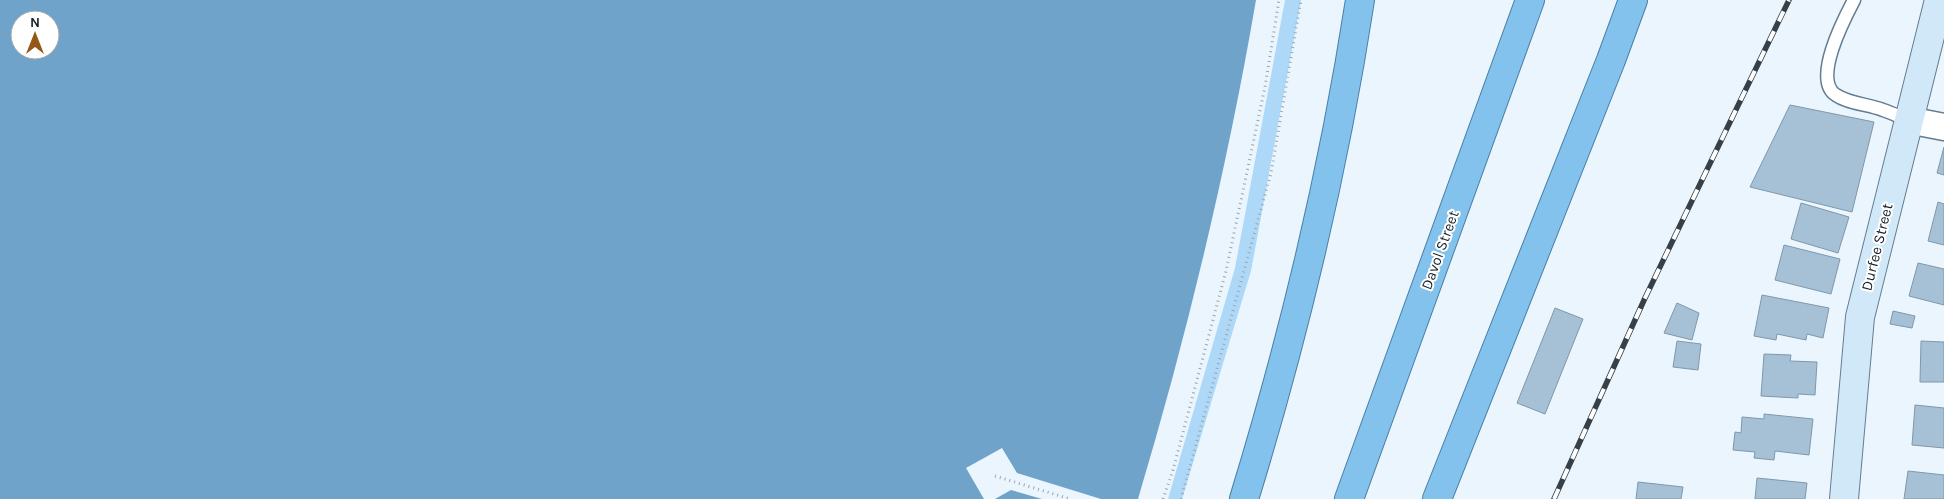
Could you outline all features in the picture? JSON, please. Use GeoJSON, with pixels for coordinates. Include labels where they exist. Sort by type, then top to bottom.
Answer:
{"type":"FeatureCollection","features":[{"type":"Feature","properties":{"kind":"highway"},"geometry":{"type":"LineString","coordinates":[[1244,499],[1283,365],[1311,252],[1332,154],[1360,0]]}},
{"type":"Feature","properties":{"kind":"highway","name":"Davol Street"},"geometry":{"type":"LineString","coordinates":[[1350,496],[1530,0]]}},
{"type":"Feature","properties":{"kind":"highway"},"geometry":{"type":"LineString","coordinates":[[1437,499],[1633,0]]}},
{"type":"Feature","properties":{"kind":"main road","name":"Durfee Street"},"geometry":{"type":"LineString","coordinates":[[1844,499],[1860,317],[1939,0]]}},
{"type":"Feature","properties":{"kind":"street"},"geometry":{"type":"LineString","coordinates":[[1908,120],[1944,127]]}},
{"type":"Feature","properties":{"kind":"lane"},"geometry":{"type":"LineString","coordinates":[[1854,0],[1833,46],[1827,76],[1830,90],[1845,100],[1884,110],[1908,120]]}},
{"type":"Feature","properties":{"kind":"path"},"geometry":{"type":"LineString","coordinates":[[1162,499],[1173,470],[1226,271],[1265,87],[1279,0]]}},
{"type":"Feature","properties":{"kind":"path"},"geometry":{"type":"LineString","coordinates":[[1181,499],[1271,173],[1301,0]]}},
{"type":"Feature","properties":{"kind":"path"},"geometry":{"type":"LineString","coordinates":[[995,476],[1070,499]]}},
{"type":"Feature","properties":{"kind":"shaded area"},"geometry":{"type":"Polygon","coordinates":[[[0,0],[1256,0],[1219,189],[1173,376],[1138,499],[0,499],[0,0]]]}},
{"type":"Feature","properties":{"kind":"shaded area"},"geometry":{"type":"Polygon","coordinates":[[[1285,0],[1301,0],[1251,271],[1182,499],[1168,499],[1235,268],[1285,0]]]}},
{"type":"Feature","properties":{"kind":"pier"},"geometry":{"type":"Polygon","coordinates":[[[1002,448],[1017,473],[1101,499],[1042,499],[1011,490],[995,499],[984,499],[966,468],[1002,448]]]}},
{"type":"Feature","properties":{"kind":"building"},"geometry":{"type":"Polygon","coordinates":[[[1790,105],[1874,122],[1852,212],[1750,187],[1790,105]]]}},
{"type":"Feature","properties":{"kind":"building"},"geometry":{"type":"Polygon","coordinates":[[[1944,147],[1944,175],[1937,173],[1944,147]]]}},
{"type":"Feature","properties":{"kind":"building"},"geometry":{"type":"Polygon","coordinates":[[[1938,202],[1944,204],[1944,245],[1928,241],[1938,202]]]}},
{"type":"Feature","properties":{"kind":"building"},"geometry":{"type":"Polygon","coordinates":[[[1801,203],[1849,217],[1838,253],[1791,239],[1801,203]]]}},
{"type":"Feature","properties":{"kind":"building"},"geometry":{"type":"Polygon","coordinates":[[[1784,245],[1840,259],[1831,294],[1775,280],[1784,245]]]}},
{"type":"Feature","properties":{"kind":"building"},"geometry":{"type":"Polygon","coordinates":[[[1918,263],[1944,269],[1944,305],[1909,296],[1918,263]]]}},
{"type":"Feature","properties":{"kind":"building"},"geometry":{"type":"Polygon","coordinates":[[[1762,295],[1829,308],[1823,338],[1807,334],[1806,340],[1777,334],[1776,340],[1754,336],[1762,295]]]}},
{"type":"Feature","properties":{"kind":"building"},"geometry":{"type":"Polygon","coordinates":[[[1677,303],[1699,313],[1692,340],[1664,333],[1677,303]]]}},
{"type":"Feature","properties":{"kind":"building"},"geometry":{"type":"Polygon","coordinates":[[[1555,308],[1583,319],[1545,414],[1517,403],[1555,308]]]}},
{"type":"Feature","properties":{"kind":"building"},"geometry":{"type":"Polygon","coordinates":[[[1893,311],[1915,316],[1912,328],[1890,324],[1893,311]]]}},
{"type":"Feature","properties":{"kind":"building"},"geometry":{"type":"Polygon","coordinates":[[[1677,341],[1701,344],[1698,370],[1673,367],[1677,341]]]}},
{"type":"Feature","properties":{"kind":"building"},"geometry":{"type":"Polygon","coordinates":[[[1921,341],[1944,342],[1944,382],[1920,382],[1921,341]]]}},
{"type":"Feature","properties":{"kind":"building"},"geometry":{"type":"Polygon","coordinates":[[[1764,354],[1791,355],[1790,361],[1817,362],[1815,395],[1798,394],[1798,398],[1761,396],[1764,354]]]}},
{"type":"Feature","properties":{"kind":"building"},"geometry":{"type":"Polygon","coordinates":[[[1915,405],[1944,408],[1944,448],[1912,445],[1915,405]]]}},
{"type":"Feature","properties":{"kind":"building"},"geometry":{"type":"Polygon","coordinates":[[[1764,414],[1813,419],[1809,455],[1775,451],[1774,460],[1754,458],[1755,452],[1733,450],[1735,432],[1741,433],[1742,417],[1764,419],[1764,414]]]}},
{"type":"Feature","properties":{"kind":"building"},"geometry":{"type":"Polygon","coordinates":[[[1908,471],[1944,475],[1944,499],[1904,499],[1908,471]]]}},
{"type":"Feature","properties":{"kind":"building"},"geometry":{"type":"Polygon","coordinates":[[[1757,478],[1807,483],[1805,499],[1755,499],[1757,478]]]}},
{"type":"Feature","properties":{"kind":"building"},"geometry":{"type":"Polygon","coordinates":[[[1638,482],[1683,487],[1681,499],[1636,499],[1638,482]]]}},
{"type":"Feature","properties":{"kind":"railway"},"geometry":{"type":"LineString","coordinates":[[1554,499],[1645,298],[1789,0]]}}]}
